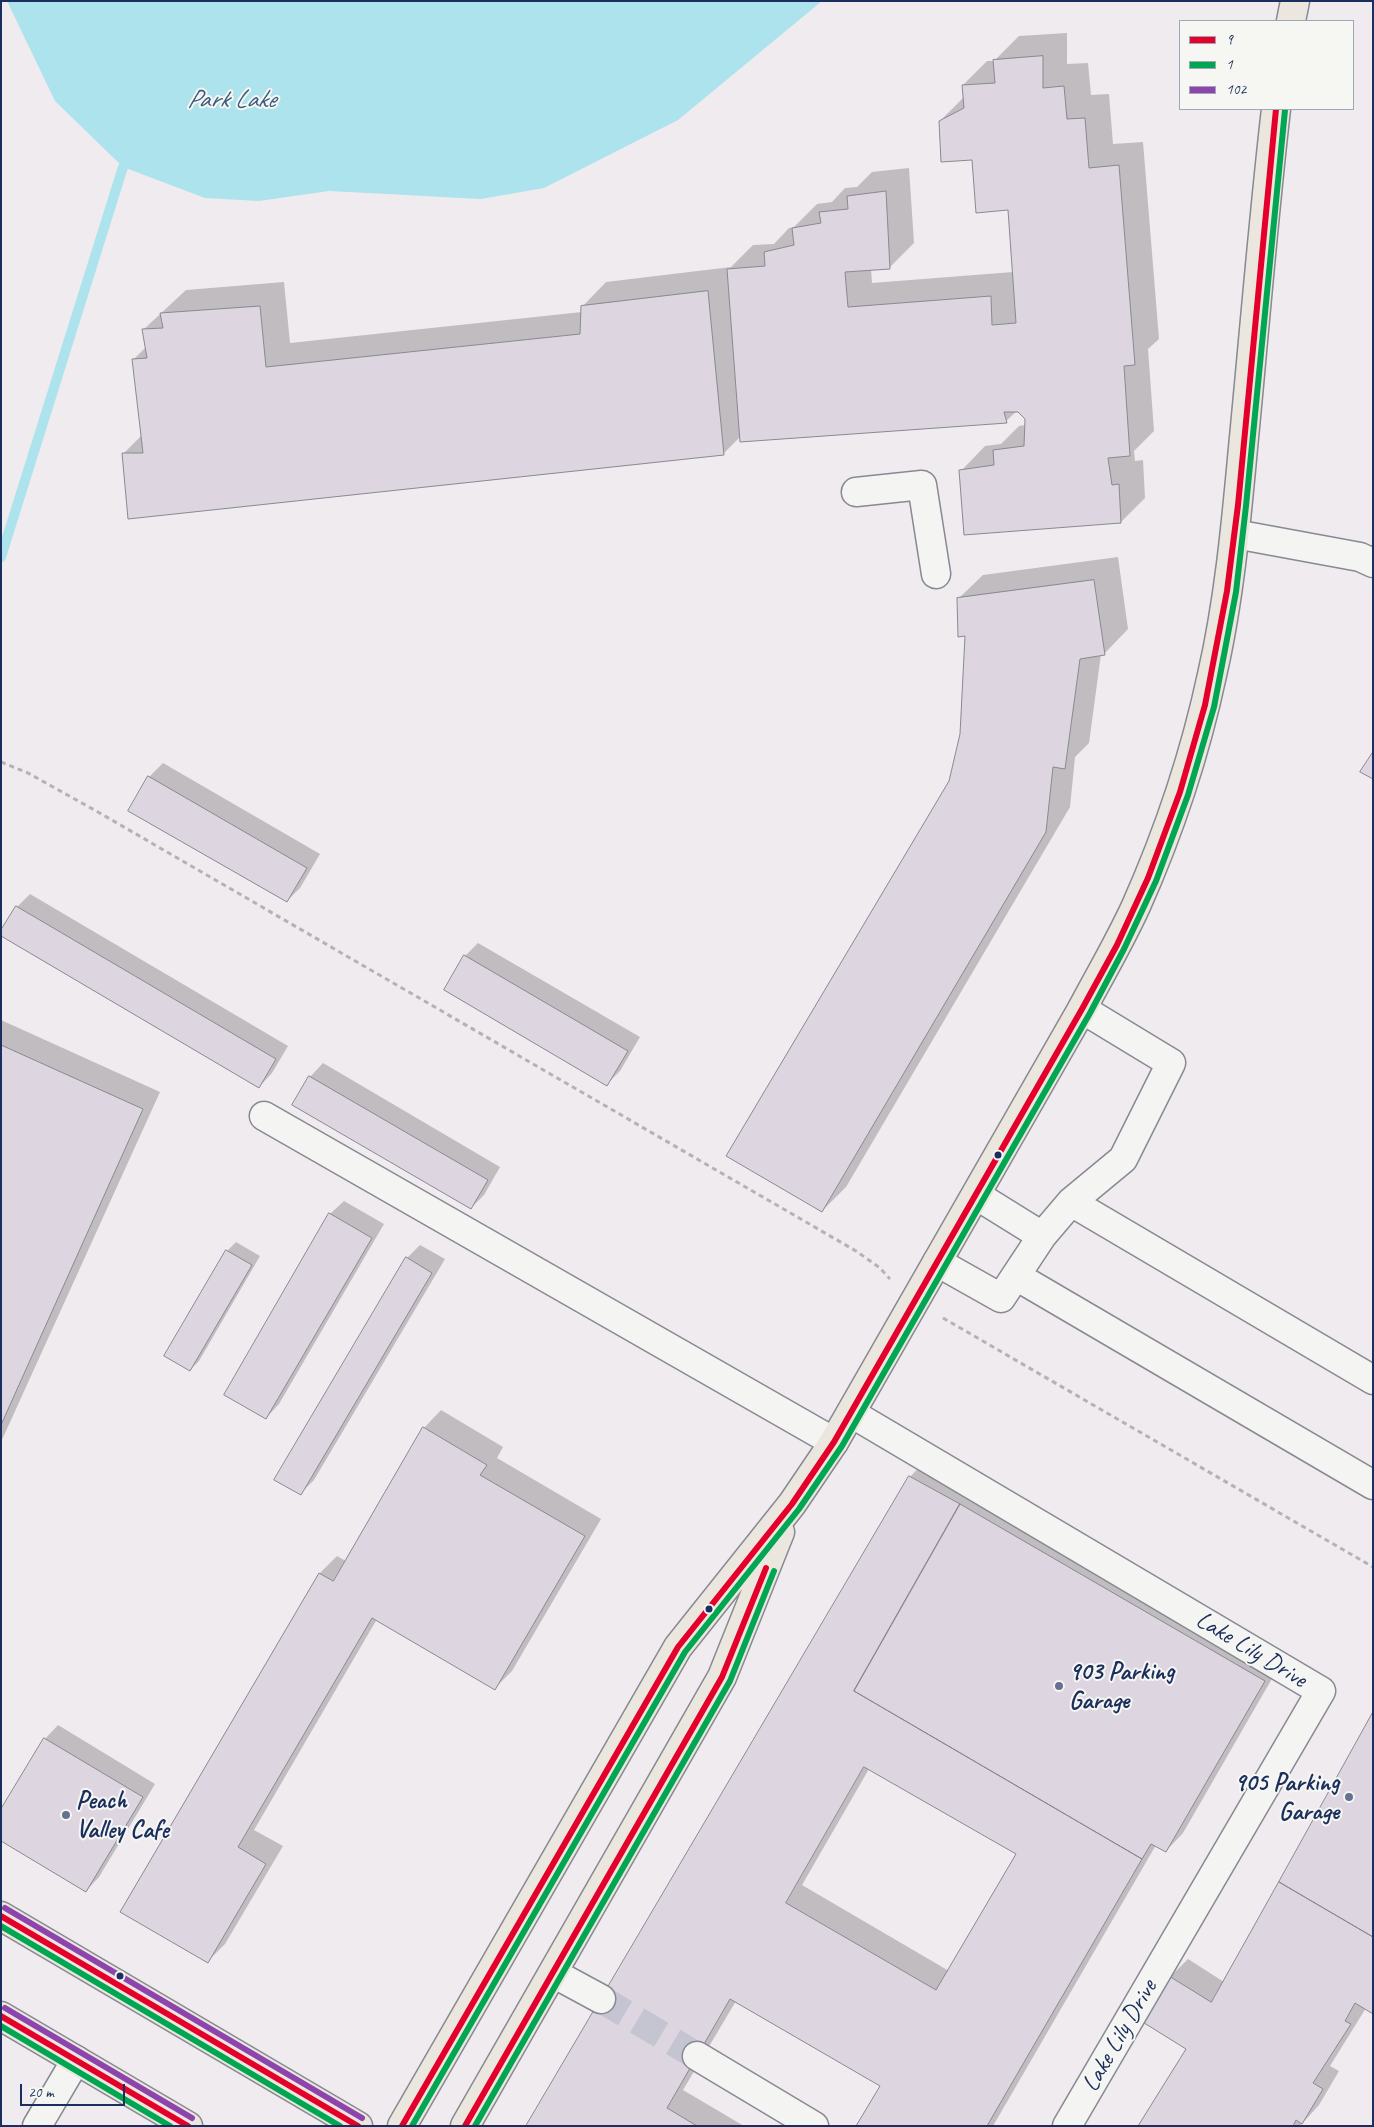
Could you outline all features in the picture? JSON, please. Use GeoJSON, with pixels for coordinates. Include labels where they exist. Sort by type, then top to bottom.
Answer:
{"type":"FeatureCollection","features":[{"type":"Feature","properties":{"kind":"main road"},"geometry":{"type":"LineString","coordinates":[[1291,20],[1295,1]]}},
{"type":"Feature","properties":{"kind":"main road"},"geometry":{"type":"LineString","coordinates":[[402,2126],[678,1647],[792,1504],[834,1442],[1082,1009],[1135,907],[1166,834],[1182,788],[1219,644],[1234,534],[1276,110]]}},
{"type":"Feature","properties":{"kind":"main road"},"geometry":{"type":"LineString","coordinates":[[465,2126],[722,1677],[792,1504]]}},
{"type":"Feature","properties":{"kind":"main road"},"geometry":{"type":"LineString","coordinates":[[1,1916],[358,2126]]}},
{"type":"Feature","properties":{"kind":"main road"},"geometry":{"type":"LineString","coordinates":[[1,2016],[188,2126]]}},
{"type":"Feature","properties":{"kind":"street"},"geometry":{"type":"LineString","coordinates":[[856,492],[922,485],[936,574]]}},
{"type":"Feature","properties":{"kind":"street"},"geometry":{"type":"LineString","coordinates":[[1234,534],[1360,557],[1373,563]]}},
{"type":"Feature","properties":{"kind":"street"},"geometry":{"type":"LineString","coordinates":[[937,1262],[1001,1298],[1042,1236],[1071,1202],[1123,1158],[1170,1063],[1082,1009]]}},
{"type":"Feature","properties":{"kind":"street"},"geometry":{"type":"LineString","coordinates":[[264,1116],[834,1442]]}},
{"type":"Feature","properties":{"kind":"street"},"geometry":{"type":"LineString","coordinates":[[976,1195],[1042,1236]]}},
{"type":"Feature","properties":{"kind":"street"},"geometry":{"type":"LineString","coordinates":[[1071,1202],[1373,1380]]}},
{"type":"Feature","properties":{"kind":"street"},"geometry":{"type":"LineString","coordinates":[[1016,1276],[1373,1485]]}},
{"type":"Feature","properties":{"kind":"street","name":"Lake Lily Drive"},"geometry":{"type":"LineString","coordinates":[[851,1413],[1320,1691],[1067,2126]]}},
{"type":"Feature","properties":{"kind":"street"},"geometry":{"type":"LineString","coordinates":[[553,1973],[601,1999]]}},
{"type":"Feature","properties":{"kind":"street"},"geometry":{"type":"LineString","coordinates":[[697,2056],[814,2126]]}},
{"type":"Feature","properties":{"kind":"street"},"geometry":{"type":"LineString","coordinates":[[37,2126],[76,2060]]}},
{"type":"Feature","properties":{"kind":"path"},"geometry":{"type":"LineString","coordinates":[[1,762],[28,773],[98,812],[856,1251],[880,1268],[893,1283],[914,1301],[1373,1567]]}},
{"type":"Feature","properties":{"kind":"water","name":"Park Lake"},"geometry":{"type":"Polygon","coordinates":[[[7,1],[822,1],[678,120],[544,188],[481,199],[329,191],[259,201],[205,198],[123,167],[55,101],[7,1]]]}},
{"type":"Feature","properties":{"kind":"building"},"geometry":{"type":"Polygon","coordinates":[[[1043,56],[1043,88],[1064,86],[1067,119],[1085,118],[1089,168],[1119,165],[1135,365],[1124,366],[1130,456],[1108,458],[1112,485],[1119,484],[1121,523],[964,535],[959,470],[994,465],[993,450],[1024,446],[1025,419],[1018,412],[1004,412],[1007,423],[740,442],[727,269],[765,266],[764,252],[794,245],[792,228],[821,223],[819,212],[848,209],[847,196],[886,191],[890,269],[845,272],[848,307],[991,296],[992,325],[1016,323],[1008,210],[976,213],[972,160],[941,162],[939,121],[964,108],[962,85],[995,83],[993,60],[1043,56]]]}},
{"type":"Feature","properties":{"kind":"building"},"geometry":{"type":"Polygon","coordinates":[[[708,291],[724,455],[128,519],[122,453],[143,453],[132,359],[147,358],[142,329],[163,328],[160,313],[260,306],[266,367],[580,334],[581,306],[708,291]]]}},
{"type":"Feature","properties":{"kind":"building"},"geometry":{"type":"Polygon","coordinates":[[[1094,580],[1105,655],[1080,659],[1065,769],[1053,767],[1046,832],[822,1212],[726,1156],[949,781],[960,734],[965,636],[958,637],[957,598],[1094,580]]]}},
{"type":"Feature","properties":{"kind":"building"},"geometry":{"type":"Polygon","coordinates":[[[1373,752],[1373,779],[1360,772],[1373,752]]]}},
{"type":"Feature","properties":{"kind":"building"},"geometry":{"type":"Polygon","coordinates":[[[148,776],[307,868],[287,902],[128,811],[148,776]]]}},
{"type":"Feature","properties":{"kind":"building"},"geometry":{"type":"Polygon","coordinates":[[[16,906],[276,1059],[259,1088],[1,936],[1,930],[16,906]]]}},
{"type":"Feature","properties":{"kind":"building"},"geometry":{"type":"Polygon","coordinates":[[[464,955],[628,1051],[607,1086],[444,990],[464,955]]]}},
{"type":"Feature","properties":{"kind":"building"},"geometry":{"type":"Polygon","coordinates":[[[1,1045],[143,1109],[1,1425],[1,1045]]]}},
{"type":"Feature","properties":{"kind":"building"},"geometry":{"type":"Polygon","coordinates":[[[309,1076],[488,1180],[471,1209],[292,1105],[309,1076]]]}},
{"type":"Feature","properties":{"kind":"building"},"geometry":{"type":"Polygon","coordinates":[[[329,1213],[372,1238],[266,1419],[224,1395],[329,1213]]]}},
{"type":"Feature","properties":{"kind":"building"},"geometry":{"type":"Polygon","coordinates":[[[226,1250],[252,1265],[190,1371],[164,1356],[226,1250]]]}},
{"type":"Feature","properties":{"kind":"building"},"geometry":{"type":"Polygon","coordinates":[[[406,1257],[432,1273],[301,1495],[274,1480],[406,1257]]]}},
{"type":"Feature","properties":{"kind":"building"},"geometry":{"type":"Polygon","coordinates":[[[423,1427],[487,1465],[480,1475],[585,1536],[495,1690],[372,1618],[238,1847],[266,1864],[208,1963],[120,1912],[319,1573],[333,1581],[423,1427]]]}},
{"type":"Feature","properties":{"kind":"building"},"geometry":{"type":"Polygon","coordinates":[[[909,1476],[960,1504],[854,1691],[1142,1859],[987,2126],[856,2126],[880,2086],[730,1999],[667,2108],[697,2126],[526,2126],[909,1476]],[[864,1767],[786,1903],[936,1990],[1016,1854],[864,1767]]]}},
{"type":"Feature","properties":{"kind":"building","name":"903 Parking Garage"},"geometry":{"type":"Polygon","coordinates":[[[960,1504],[1265,1681],[1166,1852],[1151,1844],[1142,1859],[854,1691],[960,1504]]]}},
{"type":"Feature","properties":{"kind":"building","name":"905 Parking Garage"},"geometry":{"type":"Polygon","coordinates":[[[1373,1712],[1373,1937],[1279,1882],[1373,1712]]]}},
{"type":"Feature","properties":{"kind":"building"},"geometry":{"type":"Polygon","coordinates":[[[44,1738],[143,1797],[86,1892],[1,1841],[1,1809],[44,1738]]]}},
{"type":"Feature","properties":{"kind":"building"},"geometry":{"type":"Polygon","coordinates":[[[1279,1882],[1373,1937],[1373,2014],[1355,2003],[1345,2021],[1351,2024],[1313,2083],[1323,2089],[1302,2124],[1296,2120],[1293,2126],[1138,2126],[1186,2049],[1141,2021],[1169,1976],[1211,2002],[1279,1882]]]}},
{"type":"Feature","properties":{"kind":"waterway"},"geometry":{"type":"LineString","coordinates":[[1,557],[123,167]]}},
{"type":"Feature","properties":{"kind":"tunnel"},"geometry":{"type":"LineString","coordinates":[[601,1999],[697,2056]]}},
{"type":"Feature","properties":{"kind":"transit line","name":"9"},"geometry":{"type":"LineString","coordinates":[[402,2126],[678,1647],[792,1504],[834,1442],[1082,1009],[1117,945],[1148,878],[1180,792],[1205,705],[1227,591],[1238,505],[1276,110]]}},
{"type":"Feature","properties":{"kind":"transit line","name":"1"},"geometry":{"type":"LineString","coordinates":[[412,2126],[685,1652],[799,1509],[842,1446],[1090,1013],[1124,949],[1156,881],[1188,795],[1214,707],[1236,592],[1285,110]]}},
{"type":"Feature","properties":{"kind":"transit line","name":"9"},"geometry":{"type":"LineString","coordinates":[[465,2126],[722,1677],[766,1568]]}},
{"type":"Feature","properties":{"kind":"transit line","name":"1"},"geometry":{"type":"LineString","coordinates":[[475,2126],[730,1681],[774,1571]]}},
{"type":"Feature","properties":{"kind":"transit line","name":"102"},"geometry":{"type":"LineString","coordinates":[[5,1908],[362,2118]]}},
{"type":"Feature","properties":{"kind":"transit line","name":"9"},"geometry":{"type":"LineString","coordinates":[[1,1916],[358,2126]]}},
{"type":"Feature","properties":{"kind":"transit line","name":"1"},"geometry":{"type":"LineString","coordinates":[[1,1926],[340,2126]]}},
{"type":"Feature","properties":{"kind":"transit line","name":"102"},"geometry":{"type":"LineString","coordinates":[[5,2008],[192,2118]]}},
{"type":"Feature","properties":{"kind":"transit line","name":"9"},"geometry":{"type":"LineString","coordinates":[[1,2016],[188,2126]]}},
{"type":"Feature","properties":{"kind":"transit line","name":"1"},"geometry":{"type":"LineString","coordinates":[[1,2026],[170,2126]]}},
{"type":"Feature","properties":{"kind":"place","name":"903 Parking Garage"},"geometry":{"type":"Point","coordinates":[1059,1686]}},
{"type":"Feature","properties":{"kind":"place","name":"905 Parking Garage"},"geometry":{"type":"Point","coordinates":[1349,1797]}},
{"type":"Feature","properties":{"kind":"place","name":"Peach Valley Cafe"},"geometry":{"type":"Point","coordinates":[66,1815]}}]}
